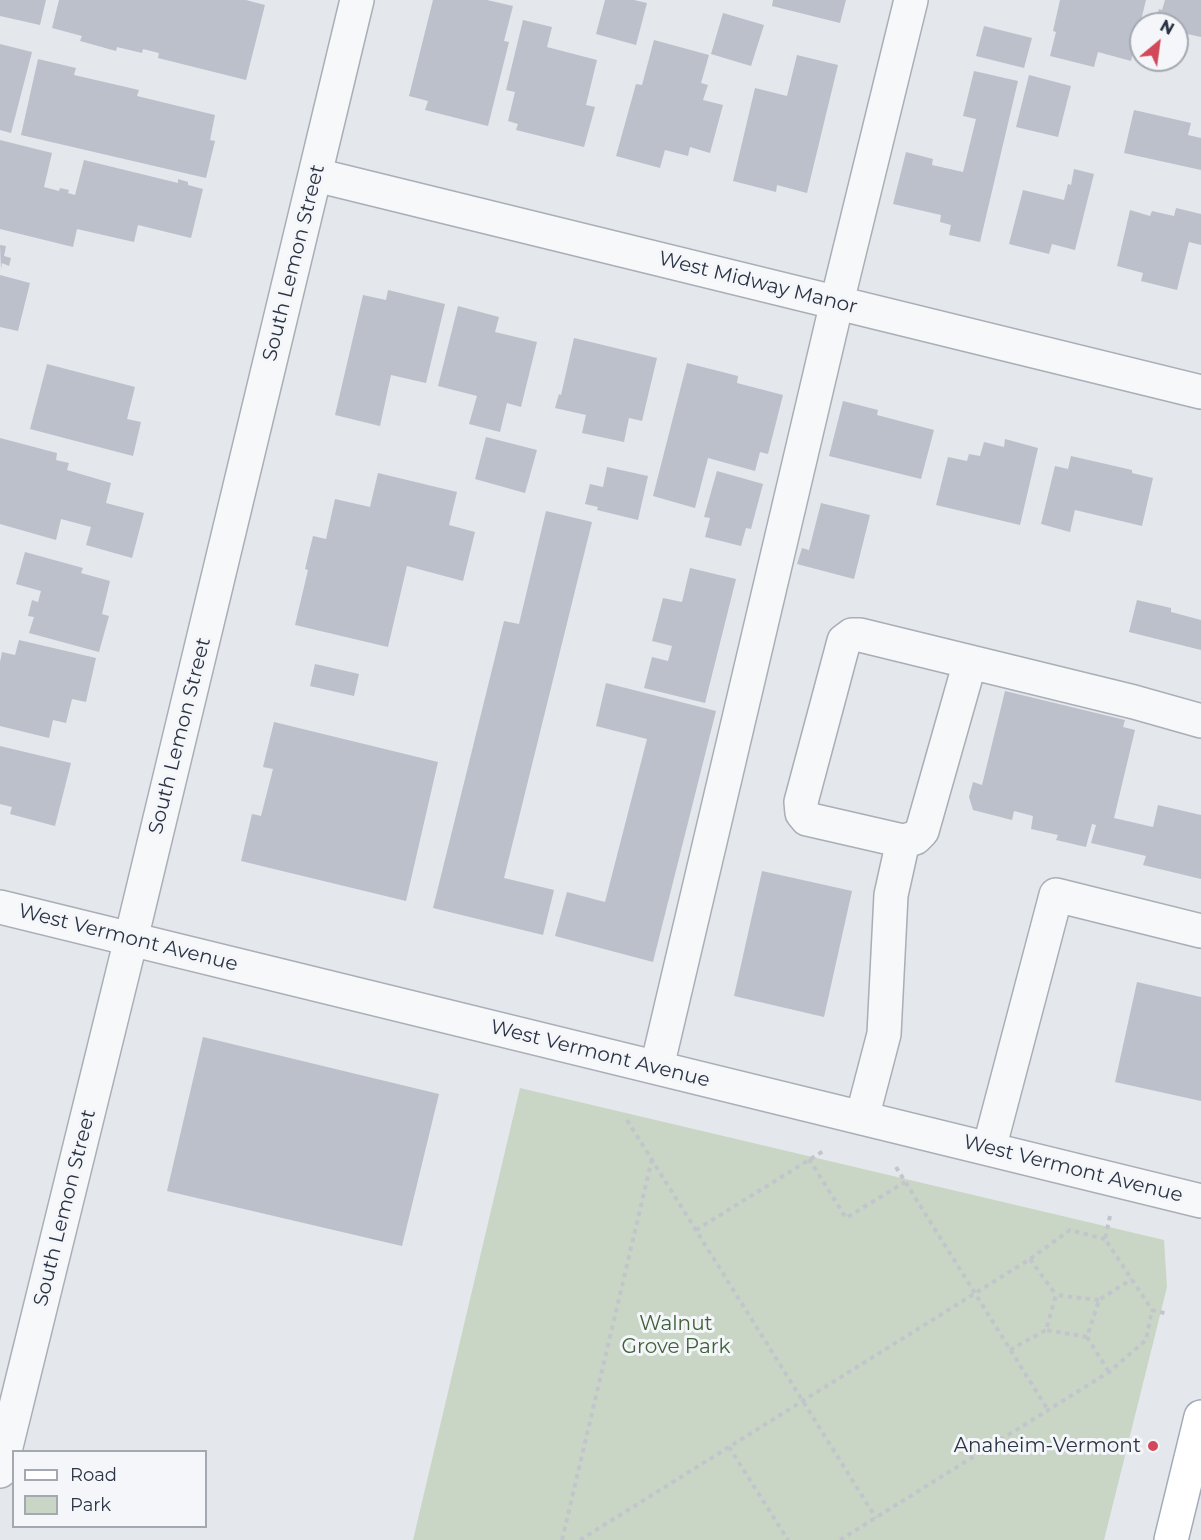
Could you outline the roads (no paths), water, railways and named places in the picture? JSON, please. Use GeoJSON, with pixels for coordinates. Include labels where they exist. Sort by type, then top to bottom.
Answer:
{"type":"FeatureCollection","features":[{"type":"Feature","properties":{"kind":"main road"},"geometry":{"type":"LineString","coordinates":[[1171,1540],[1201,1417]]}},
{"type":"Feature","properties":{"kind":"street","name":"South Lemon Street"},"geometry":{"type":"LineString","coordinates":[[0,1471],[131,939],[357,0]]}},
{"type":"Feature","properties":{"kind":"street"},"geometry":{"type":"LineString","coordinates":[[657,1067],[837,302],[911,0]]}},
{"type":"Feature","properties":{"kind":"street","name":"West Midway Manor"},"geometry":{"type":"LineString","coordinates":[[316,175],[1201,392]]}},
{"type":"Feature","properties":{"kind":"street"},"geometry":{"type":"LineString","coordinates":[[970,662],[922,831],[915,837],[903,841],[807,819],[802,813],[801,802],[844,641],[852,634],[860,634],[1134,702],[1201,721]]}},
{"type":"Feature","properties":{"kind":"street"},"geometry":{"type":"LineString","coordinates":[[862,1118],[884,1034],[891,895],[903,841]]}},
{"type":"Feature","properties":{"kind":"street"},"geometry":{"type":"LineString","coordinates":[[989,1149],[1056,895],[1201,931]]}},
{"type":"Feature","properties":{"kind":"street","name":"West Vermont Avenue"},"geometry":{"type":"LineString","coordinates":[[0,907],[1201,1201]]}},
{"type":"Feature","properties":{"kind":"place","name":"Anaheim-Vermont"},"geometry":{"type":"Point","coordinates":[1153,1446]}},
{"type":"Feature","properties":{"kind":"park label","name":"Walnut Grove Park"},"geometry":{"type":"Point","coordinates":[676,1336]}}]}
